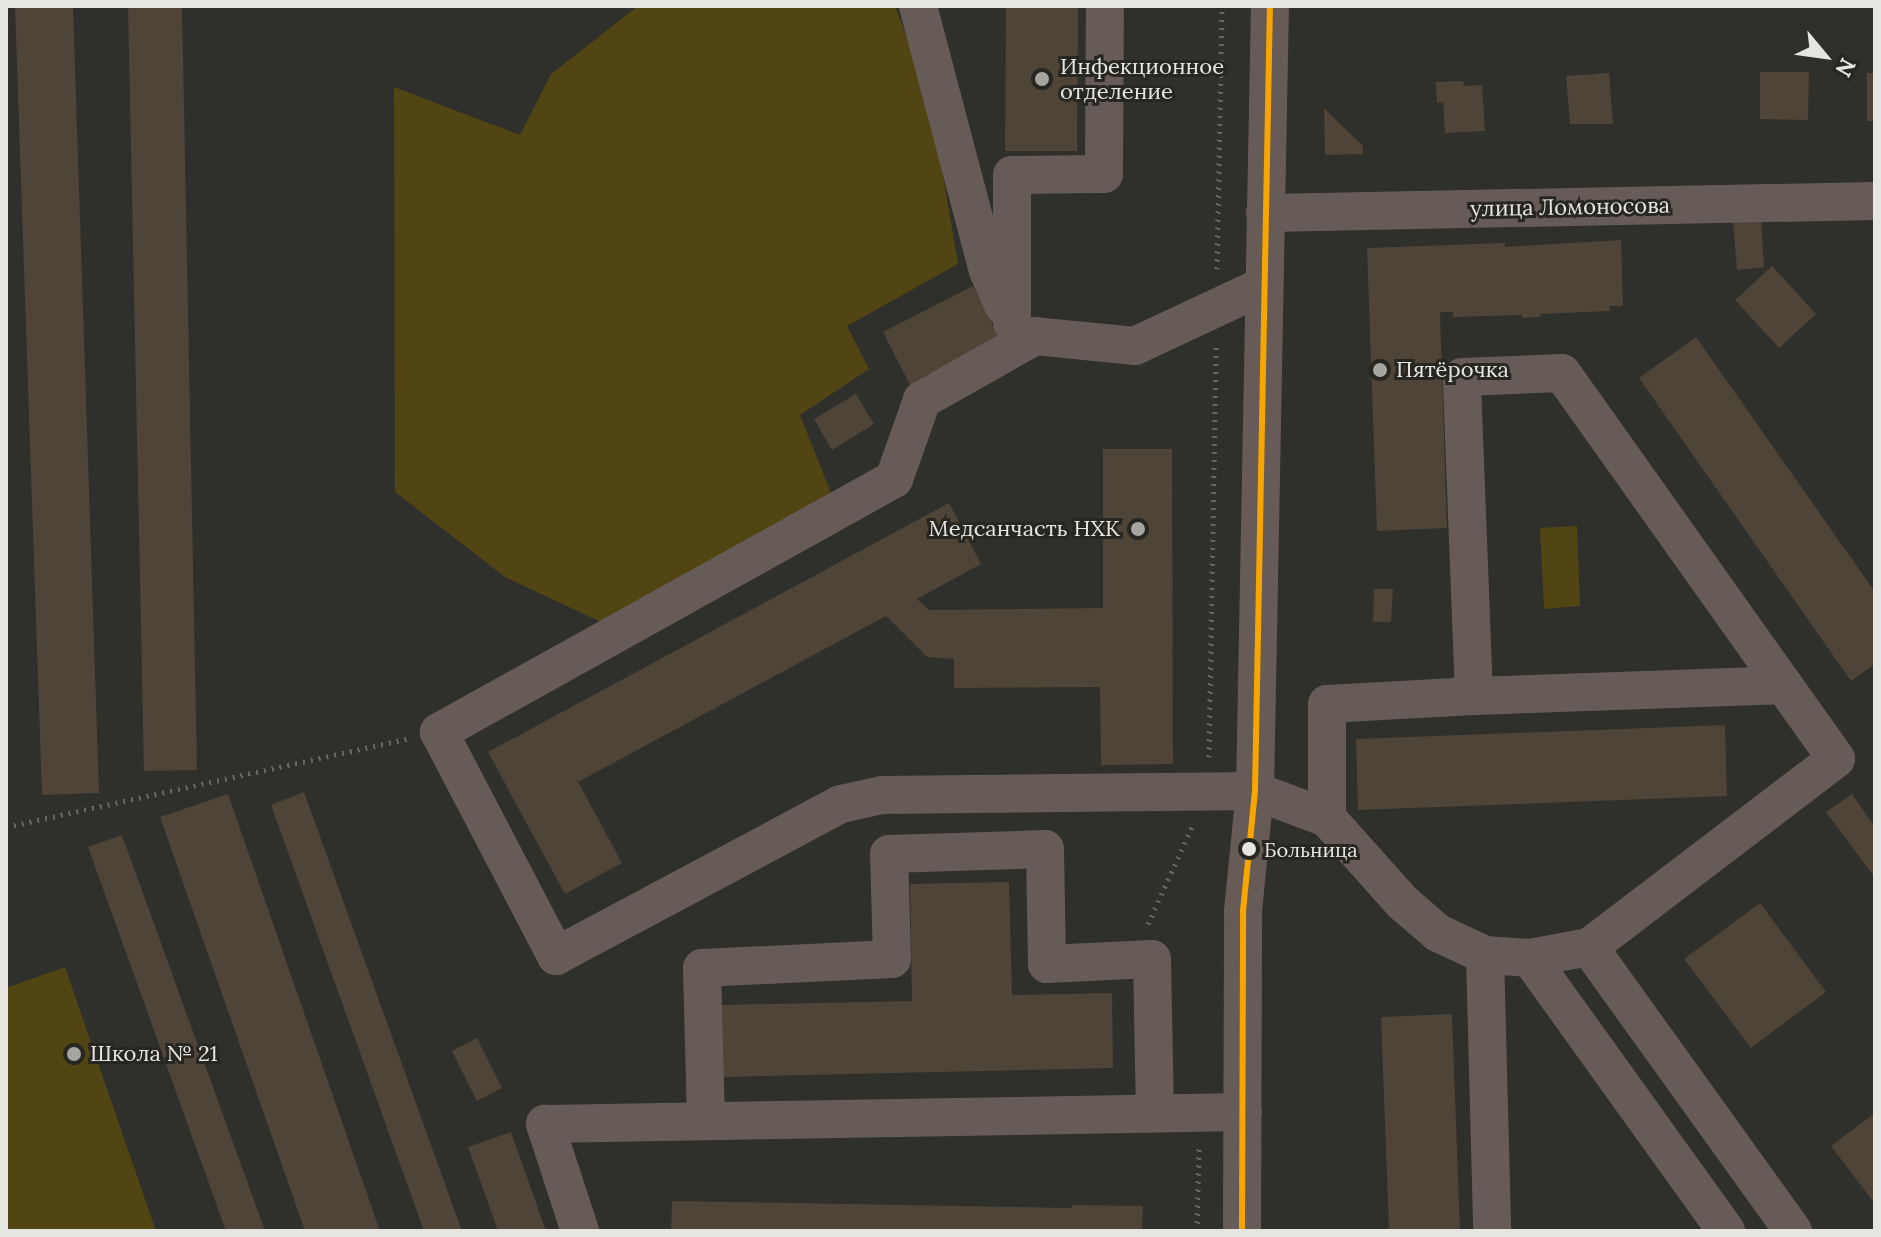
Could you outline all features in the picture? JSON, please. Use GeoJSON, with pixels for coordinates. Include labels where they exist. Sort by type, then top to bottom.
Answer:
{"type":"FeatureCollection","features":[{"type":"Feature","properties":{"kind":"street"},"geometry":{"type":"LineString","coordinates":[[918,6],[988,271],[1024,330]]}},
{"type":"Feature","properties":{"kind":"street"},"geometry":{"type":"LineString","coordinates":[[1024,330],[1012,175],[1104,174],[1105,6]]}},
{"type":"Feature","properties":{"kind":"street"},"geometry":{"type":"LineString","coordinates":[[1242,1231],[1243,911],[1255,791],[1270,6]]}},
{"type":"Feature","properties":{"kind":"street","name":"улица Ломоносова"},"geometry":{"type":"LineString","coordinates":[[1265,213],[1875,201]]}},
{"type":"Feature","properties":{"kind":"street"},"geometry":{"type":"LineString","coordinates":[[1263,286],[1135,346],[1024,330],[922,400],[894,479],[439,732],[556,956],[841,804],[882,795],[1255,791],[1327,818],[1402,902],[1438,933],[1485,955],[1530,958],[1589,947],[1836,759],[1562,373],[1462,377],[1474,696]]}},
{"type":"Feature","properties":{"kind":"street"},"geometry":{"type":"LineString","coordinates":[[1327,818],[1327,704],[1784,685]]}},
{"type":"Feature","properties":{"kind":"street"},"geometry":{"type":"LineString","coordinates":[[706,1121],[702,968],[892,959],[889,854],[1045,849],[1047,964],[1152,959],[1155,1111]]}},
{"type":"Feature","properties":{"kind":"street"},"geometry":{"type":"LineString","coordinates":[[1589,947],[1793,1231]]}},
{"type":"Feature","properties":{"kind":"street"},"geometry":{"type":"LineString","coordinates":[[1485,955],[1492,1231]]}},
{"type":"Feature","properties":{"kind":"street"},"geometry":{"type":"LineString","coordinates":[[1530,958],[1726,1231]]}},
{"type":"Feature","properties":{"kind":"street"},"geometry":{"type":"LineString","coordinates":[[580,1231],[545,1124],[1155,1111],[1243,1112]]}},
{"type":"Feature","properties":{"kind":"path"},"geometry":{"type":"LineString","coordinates":[[1132,960],[1208,791],[1222,6]]}},
{"type":"Feature","properties":{"kind":"path"},"geometry":{"type":"LineString","coordinates":[[6,827],[439,732]]}},
{"type":"Feature","properties":{"kind":"path"},"geometry":{"type":"LineString","coordinates":[[1197,1231],[1200,1111]]}},
{"type":"Feature","properties":{"kind":"shaded area"},"geometry":{"type":"Polygon","coordinates":[[[638,6],[895,6],[930,99],[958,264],[847,326],[869,369],[800,415],[833,498],[601,622],[505,577],[395,492],[394,87],[520,135],[551,74],[638,6]]]}},
{"type":"Feature","properties":{"kind":"shaded area"},"geometry":{"type":"Polygon","coordinates":[[[1577,526],[1580,606],[1544,609],[1540,528],[1577,526]]]}},
{"type":"Feature","properties":{"kind":"shaded area"},"geometry":{"type":"Polygon","coordinates":[[[65,967],[156,1231],[6,1231],[6,988],[65,967]]]}},
{"type":"Feature","properties":{"kind":"building"},"geometry":{"type":"Polygon","coordinates":[[[15,6],[73,6],[99,793],[42,795],[15,6]]]}},
{"type":"Feature","properties":{"kind":"building"},"geometry":{"type":"Polygon","coordinates":[[[128,6],[182,6],[197,770],[144,771],[128,6]]]}},
{"type":"Feature","properties":{"kind":"building","name":"Инфекционное отделение"},"geometry":{"type":"Polygon","coordinates":[[[1006,6],[1078,6],[1077,151],[1005,151],[1006,6]]]}},
{"type":"Feature","properties":{"kind":"building"},"geometry":{"type":"Polygon","coordinates":[[[1760,72],[1809,72],[1808,120],[1760,119],[1760,72]]]}},
{"type":"Feature","properties":{"kind":"building"},"geometry":{"type":"Polygon","coordinates":[[[1609,73],[1613,124],[1570,124],[1566,76],[1609,73]]]}},
{"type":"Feature","properties":{"kind":"building"},"geometry":{"type":"Polygon","coordinates":[[[1867,73],[1875,73],[1875,121],[1867,121],[1867,73]]]}},
{"type":"Feature","properties":{"kind":"building"},"geometry":{"type":"Polygon","coordinates":[[[1463,81],[1464,86],[1482,85],[1485,131],[1445,133],[1443,102],[1437,103],[1436,82],[1463,81]]]}},
{"type":"Feature","properties":{"kind":"building"},"geometry":{"type":"Polygon","coordinates":[[[1324,108],[1363,146],[1363,154],[1325,155],[1324,108]]]}},
{"type":"Feature","properties":{"kind":"building"},"geometry":{"type":"Polygon","coordinates":[[[1761,219],[1764,267],[1737,270],[1733,221],[1761,219]]]}},
{"type":"Feature","properties":{"kind":"building"},"geometry":{"type":"Polygon","coordinates":[[[1621,240],[1623,306],[1609,306],[1610,311],[1540,314],[1540,317],[1522,318],[1522,315],[1453,317],[1453,312],[1440,312],[1447,528],[1377,531],[1367,248],[1505,243],[1505,247],[1621,240]]]}},
{"type":"Feature","properties":{"kind":"building"},"geometry":{"type":"Polygon","coordinates":[[[1772,266],[1816,314],[1779,348],[1735,300],[1772,266]]]}},
{"type":"Feature","properties":{"kind":"building"},"geometry":{"type":"Polygon","coordinates":[[[973,286],[1003,346],[913,391],[883,332],[973,286]]]}},
{"type":"Feature","properties":{"kind":"building"},"geometry":{"type":"Polygon","coordinates":[[[1696,337],[1875,592],[1875,664],[1851,681],[1639,378],[1696,337]]]}},
{"type":"Feature","properties":{"kind":"building"},"geometry":{"type":"Polygon","coordinates":[[[856,394],[874,424],[832,450],[814,419],[856,394]]]}},
{"type":"Feature","properties":{"kind":"building"},"geometry":{"type":"Polygon","coordinates":[[[1103,449],[1172,449],[1173,764],[1101,765],[1100,687],[954,688],[954,659],[927,657],[886,616],[578,782],[622,863],[565,894],[488,752],[949,503],[981,564],[917,599],[929,610],[1103,608],[1103,449]]]}},
{"type":"Feature","properties":{"kind":"building"},"geometry":{"type":"Polygon","coordinates":[[[1374,589],[1393,589],[1391,622],[1373,622],[1374,589]]]}},
{"type":"Feature","properties":{"kind":"building"},"geometry":{"type":"Polygon","coordinates":[[[1725,725],[1727,796],[1358,810],[1356,739],[1725,725]]]}},
{"type":"Feature","properties":{"kind":"building"},"geometry":{"type":"Polygon","coordinates":[[[304,792],[462,1231],[424,1231],[271,805],[304,792]]]}},
{"type":"Feature","properties":{"kind":"building"},"geometry":{"type":"Polygon","coordinates":[[[228,794],[380,1231],[305,1231],[160,817],[228,794]]]}},
{"type":"Feature","properties":{"kind":"building"},"geometry":{"type":"Polygon","coordinates":[[[1852,794],[1875,827],[1875,878],[1826,812],[1852,794]]]}},
{"type":"Feature","properties":{"kind":"building"},"geometry":{"type":"Polygon","coordinates":[[[122,835],[265,1231],[226,1231],[88,847],[122,835]]]}},
{"type":"Feature","properties":{"kind":"building"},"geometry":{"type":"Polygon","coordinates":[[[1009,882],[1012,995],[1112,993],[1113,1068],[723,1077],[722,1005],[912,1001],[910,884],[1009,882]]]}},
{"type":"Feature","properties":{"kind":"building"},"geometry":{"type":"Polygon","coordinates":[[[1760,903],[1826,992],[1751,1048],[1684,959],[1760,903]]]}},
{"type":"Feature","properties":{"kind":"building"},"geometry":{"type":"Polygon","coordinates":[[[1452,1014],[1460,1231],[1389,1231],[1381,1017],[1452,1014]]]}},
{"type":"Feature","properties":{"kind":"building"},"geometry":{"type":"Polygon","coordinates":[[[477,1038],[502,1088],[477,1101],[452,1051],[477,1038]]]}},
{"type":"Feature","properties":{"kind":"building"},"geometry":{"type":"Polygon","coordinates":[[[1875,1113],[1875,1204],[1831,1146],[1875,1113]]]}},
{"type":"Feature","properties":{"kind":"building"},"geometry":{"type":"Polygon","coordinates":[[[511,1132],[546,1231],[498,1231],[468,1147],[511,1132]]]}},
{"type":"Feature","properties":{"kind":"building"},"geometry":{"type":"Polygon","coordinates":[[[672,1201],[1071,1208],[1072,1205],[1143,1206],[1142,1231],[671,1231],[672,1201]]]}},
{"type":"Feature","properties":{"kind":"transit line"},"geometry":{"type":"LineString","coordinates":[[1242,1231],[1243,911],[1255,791],[1270,6]]}},
{"type":"Feature","properties":{"kind":"place","name":"Инфекционное отделение"},"geometry":{"type":"Point","coordinates":[1042,79]}},
{"type":"Feature","properties":{"kind":"place","name":"Пятёрочка"},"geometry":{"type":"Point","coordinates":[1380,370]}},
{"type":"Feature","properties":{"kind":"place","name":"Медсанчасть НХК"},"geometry":{"type":"Point","coordinates":[1138,529]}},
{"type":"Feature","properties":{"kind":"place","name":"Больница"},"geometry":{"type":"Point","coordinates":[1249,849]}},
{"type":"Feature","properties":{"kind":"place","name":"Школа № 21"},"geometry":{"type":"Point","coordinates":[74,1054]}}]}
